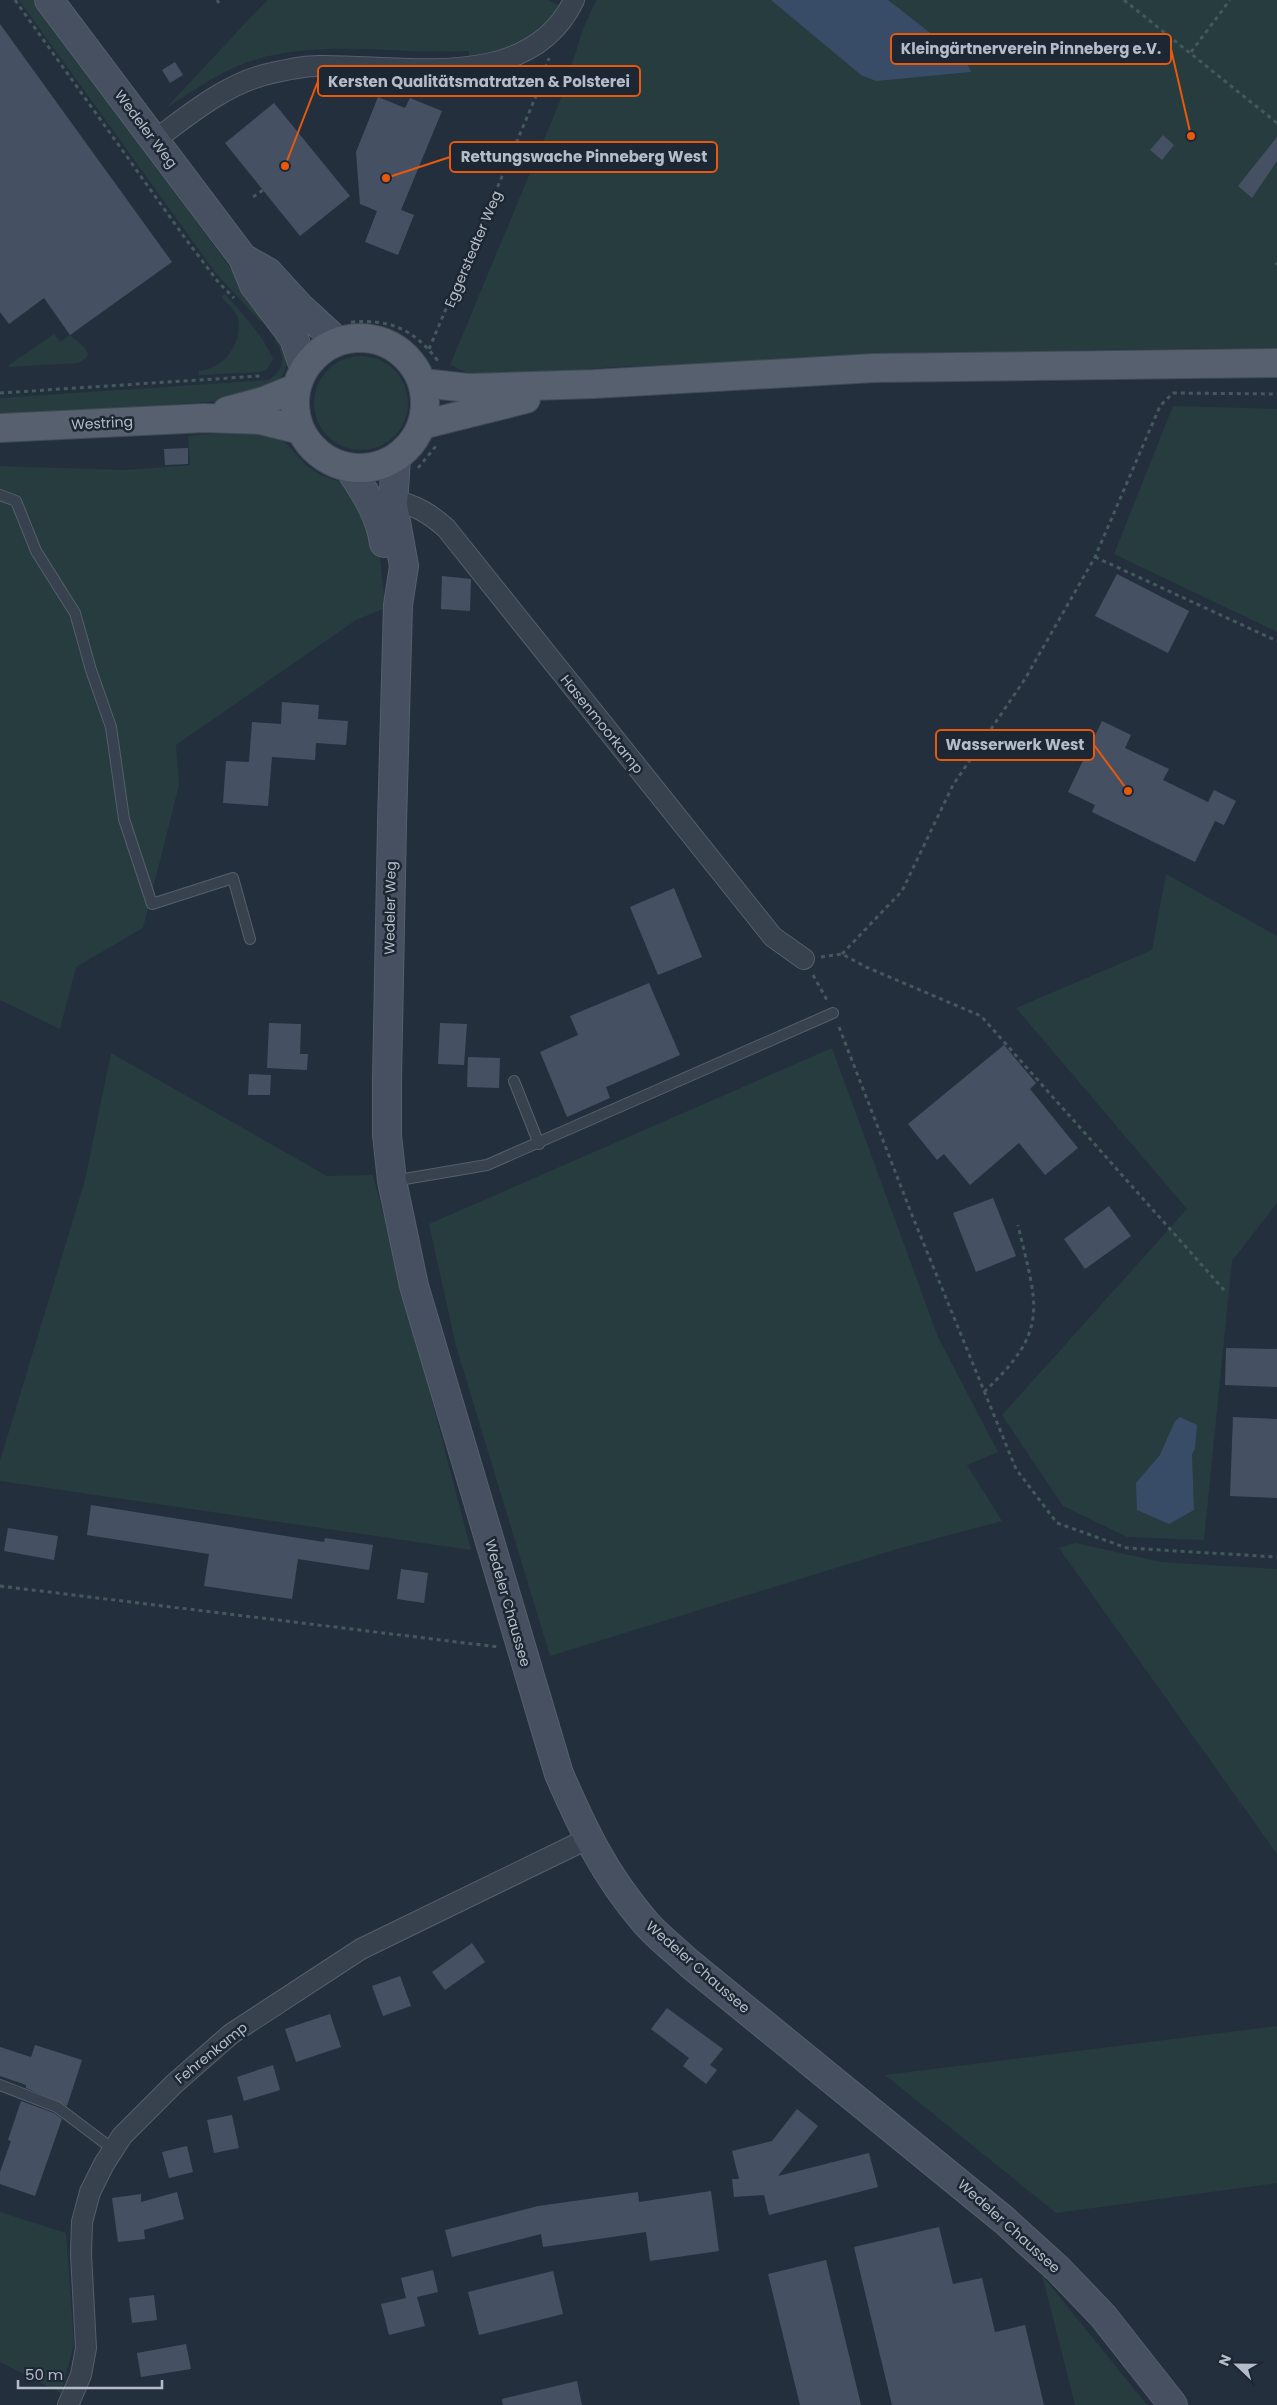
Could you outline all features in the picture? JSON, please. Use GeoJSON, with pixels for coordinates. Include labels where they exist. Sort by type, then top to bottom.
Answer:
{"type":"FeatureCollection","features":[{"type":"Feature","properties":{"kind":"main road","name":"Wedeler Weg"},"geometry":{"type":"LineString","coordinates":[[49,0],[242,258],[254,285],[294,338],[300,378]]}},
{"type":"Feature","properties":{"kind":"main road","name":"Wedeler Weg"},"geometry":{"type":"LineString","coordinates":[[242,258],[268,272],[300,307],[341,331]]}},
{"type":"Feature","properties":{"kind":"main road"},"geometry":{"type":"LineString","coordinates":[[430,434],[423,383],[414,364],[398,349],[379,339],[358,337],[341,331],[318,352],[300,378],[295,409],[300,430],[318,452],[329,461],[349,468],[369,468],[396,458],[412,444],[484,408],[594,384]]}},
{"type":"Feature","properties":{"kind":"main road"},"geometry":{"type":"LineString","coordinates":[[423,383],[468,388],[594,384],[874,368],[1277,363]]}},
{"type":"Feature","properties":{"kind":"main road","name":"Westring"},"geometry":{"type":"LineString","coordinates":[[204,418],[264,401],[300,378]]}},
{"type":"Feature","properties":{"kind":"main road","name":"Westring"},"geometry":{"type":"LineString","coordinates":[[0,428],[204,418],[260,420],[300,430]]}},
{"type":"Feature","properties":{"kind":"main road","name":"Wedeler Weg"},"geometry":{"type":"LineString","coordinates":[[396,458],[401,501],[404,566],[398,605],[387,1080],[387,1135],[396,1210]]}},
{"type":"Feature","properties":{"kind":"main road","name":"Wedeler Weg"},"geometry":{"type":"LineString","coordinates":[[349,468],[371,500],[382,526],[389,576],[398,605]]}},
{"type":"Feature","properties":{"kind":"main road","name":"Wedeler Chaussee"},"geometry":{"type":"LineString","coordinates":[[396,1210],[414,1286],[559,1774],[587,1839],[614,1882],[647,1924],[690,1964],[929,2156],[1024,2238],[1103,2316],[1173,2405]]}},
{"type":"Feature","properties":{"kind":"street"},"geometry":{"type":"LineString","coordinates":[[155,140],[228,88],[270,73],[315,66],[461,69],[492,63],[528,50],[551,34],[567,16],[574,0]]}},
{"type":"Feature","properties":{"kind":"street","name":"Hasenmoorkamp"},"geometry":{"type":"LineString","coordinates":[[401,501],[426,511],[446,528],[772,937],[804,959]]}},
{"type":"Feature","properties":{"kind":"street","name":"Fehrenkamp"},"geometry":{"type":"LineString","coordinates":[[68,2405],[81,2375],[86,2348],[81,2254],[82,2222],[90,2192],[122,2136],[174,2084],[239,2028],[361,1949],[587,1839]]}},
{"type":"Feature","properties":{"kind":"lane"},"geometry":{"type":"LineString","coordinates":[[0,495],[16,501],[36,551],[75,613],[91,670],[111,727],[124,819],[152,904],[233,878],[250,939]]}},
{"type":"Feature","properties":{"kind":"lane"},"geometry":{"type":"LineString","coordinates":[[392,1181],[487,1165],[539,1144],[833,1012]]}},
{"type":"Feature","properties":{"kind":"lane"},"geometry":{"type":"LineString","coordinates":[[514,1081],[539,1144]]}},
{"type":"Feature","properties":{"kind":"lane"},"geometry":{"type":"LineString","coordinates":[[0,2085],[57,2107],[114,2150]]}},
{"type":"Feature","properties":{"kind":"path"},"geometry":{"type":"LineString","coordinates":[[15,0],[219,283],[240,304]]}},
{"type":"Feature","properties":{"kind":"path"},"geometry":{"type":"LineString","coordinates":[[1124,0],[1277,123]]}},
{"type":"Feature","properties":{"kind":"path"},"geometry":{"type":"LineString","coordinates":[[1191,52],[1230,0]]}},
{"type":"Feature","properties":{"kind":"path","name":"Eggerstedter Weg"},"geometry":{"type":"LineString","coordinates":[[341,331],[382,322],[412,334],[429,349],[536,96],[549,61],[551,34]]}},
{"type":"Feature","properties":{"kind":"path"},"geometry":{"type":"LineString","coordinates":[[253,197],[263,190]]}},
{"type":"Feature","properties":{"kind":"path"},"geometry":{"type":"LineString","coordinates":[[0,393],[269,375]]}},
{"type":"Feature","properties":{"kind":"path"},"geometry":{"type":"LineString","coordinates":[[842,954],[902,891],[954,785],[1025,679],[1095,557],[1160,406],[1173,393],[1277,394]]}},
{"type":"Feature","properties":{"kind":"path"},"geometry":{"type":"LineString","coordinates":[[401,501],[430,434]]}},
{"type":"Feature","properties":{"kind":"path"},"geometry":{"type":"LineString","coordinates":[[1095,557],[1277,641]]}},
{"type":"Feature","properties":{"kind":"path"},"geometry":{"type":"LineString","coordinates":[[1224,1290],[981,1016],[866,967],[842,954],[804,959],[833,1012],[912,1215],[1016,1469],[1057,1523],[1127,1548],[1277,1557]]}},
{"type":"Feature","properties":{"kind":"path"},"geometry":{"type":"LineString","coordinates":[[984,1392],[1007,1371],[1021,1352],[1034,1318],[1035,1302],[1018,1225]]}},
{"type":"Feature","properties":{"kind":"path"},"geometry":{"type":"LineString","coordinates":[[0,1586],[522,1650]]}},
{"type":"Feature","properties":{"kind":"green space"},"geometry":{"type":"Polygon","coordinates":[[[19,0],[35,0],[269,321],[266,323],[259,320],[215,272],[19,0]]]}},
{"type":"Feature","properties":{"kind":"green space"},"geometry":{"type":"Polygon","coordinates":[[[267,0],[548,0],[560,6],[551,24],[541,32],[522,42],[489,53],[469,57],[469,51],[318,49],[288,52],[259,59],[231,69],[206,82],[166,108],[267,0]]]}},
{"type":"Feature","properties":{"kind":"green space"},"geometry":{"type":"Polygon","coordinates":[[[596,0],[1277,0],[1277,348],[1089,350],[874,358],[682,369],[630,366],[477,377],[450,365],[562,96],[583,29],[596,0]]]}},
{"type":"Feature","properties":{"kind":"green space"},"geometry":{"type":"Polygon","coordinates":[[[224,293],[263,341],[273,359],[267,370],[199,375],[199,371],[216,366],[229,354],[237,337],[238,319],[222,297],[224,293]]]}},
{"type":"Feature","properties":{"kind":"green space"},"geometry":{"type":"Polygon","coordinates":[[[54,334],[60,342],[70,335],[85,348],[88,354],[86,358],[78,363],[9,367],[9,365],[54,334]]]}},
{"type":"Feature","properties":{"kind":"green space"},"geometry":{"type":"Polygon","coordinates":[[[276,335],[282,341],[288,361],[283,375],[271,388],[222,401],[0,417],[0,398],[268,380],[278,372],[282,362],[281,352],[275,340],[276,335]]]}},
{"type":"Feature","properties":{"kind":"green space"},"geometry":{"type":"Polygon","coordinates":[[[361,356],[379,359],[394,370],[405,385],[408,403],[405,421],[394,436],[379,447],[361,450],[343,447],[328,436],[317,421],[314,403],[317,385],[328,370],[343,359],[361,356]]]}},
{"type":"Feature","properties":{"kind":"green space"},"geometry":{"type":"Polygon","coordinates":[[[1173,406],[1277,409],[1277,632],[1114,554],[1173,406]]]}},
{"type":"Feature","properties":{"kind":"green space"},"geometry":{"type":"Polygon","coordinates":[[[244,431],[278,438],[287,444],[307,466],[321,475],[344,483],[378,539],[384,596],[383,609],[356,620],[176,745],[179,785],[143,928],[76,967],[60,1029],[0,1000],[0,466],[126,470],[190,465],[188,436],[244,431]]]}},
{"type":"Feature","properties":{"kind":"green space"},"geometry":{"type":"Polygon","coordinates":[[[1166,874],[1277,936],[1277,1203],[1232,1261],[1204,1540],[1127,1537],[1063,1506],[1002,1415],[1187,1209],[1016,1008],[1152,950],[1166,874]]]}},
{"type":"Feature","properties":{"kind":"green space"},"geometry":{"type":"Polygon","coordinates":[[[832,1048],[938,1337],[998,1452],[967,1465],[1002,1521],[897,1549],[550,1656],[456,1346],[429,1224],[832,1048]]]}},
{"type":"Feature","properties":{"kind":"green space"},"geometry":{"type":"Polygon","coordinates":[[[111,1053],[327,1176],[373,1175],[471,1550],[0,1481],[0,1461],[85,1180],[111,1053]]]}},
{"type":"Feature","properties":{"kind":"green space"},"geometry":{"type":"Polygon","coordinates":[[[1076,1543],[1161,1562],[1277,1569],[1277,1854],[1059,1548],[1076,1543]]]}},
{"type":"Feature","properties":{"kind":"green space"},"geometry":{"type":"Polygon","coordinates":[[[1277,2026],[1277,2183],[1056,2213],[885,2075],[1277,2026]]]}},
{"type":"Feature","properties":{"kind":"green space"},"geometry":{"type":"Polygon","coordinates":[[[0,2212],[66,2233],[74,2344],[61,2393],[0,2362],[0,2212]]]}},
{"type":"Feature","properties":{"kind":"green space"},"geometry":{"type":"Polygon","coordinates":[[[1042,2275],[1147,2405],[1075,2405],[1042,2275]]]}},
{"type":"Feature","properties":{"kind":"water"},"geometry":{"type":"Polygon","coordinates":[[[771,0],[888,0],[966,61],[971,72],[876,81],[861,75],[771,0]]]}},
{"type":"Feature","properties":{"kind":"water"},"geometry":{"type":"Polygon","coordinates":[[[1180,1417],[1197,1425],[1195,1448],[1192,1454],[1194,1510],[1169,1524],[1137,1510],[1136,1483],[1160,1455],[1175,1421],[1180,1417]]]}},
{"type":"Feature","properties":{"kind":"building"},"geometry":{"type":"Polygon","coordinates":[[[0,24],[172,262],[70,335],[44,298],[9,324],[0,312],[0,24]]]}},
{"type":"Feature","properties":{"kind":"building"},"geometry":{"type":"Polygon","coordinates":[[[175,62],[183,75],[170,83],[162,70],[175,62]]]}},
{"type":"Feature","properties":{"kind":"building"},"geometry":{"type":"Polygon","coordinates":[[[378,97],[405,108],[410,98],[442,111],[401,210],[414,215],[398,255],[365,242],[377,211],[360,204],[356,152],[378,97]]]}},
{"type":"Feature","properties":{"kind":"building"},"geometry":{"type":"Polygon","coordinates":[[[274,103],[350,196],[300,236],[225,143],[274,103]]]}},
{"type":"Feature","properties":{"kind":"building"},"geometry":{"type":"Polygon","coordinates":[[[1163,135],[1174,145],[1162,160],[1150,150],[1163,135]]]}},
{"type":"Feature","properties":{"kind":"building"},"geometry":{"type":"Polygon","coordinates":[[[1277,137],[1277,161],[1252,198],[1238,186],[1277,137]]]}},
{"type":"Feature","properties":{"kind":"building"},"geometry":{"type":"Polygon","coordinates":[[[188,448],[188,464],[165,465],[164,449],[188,448]]]}},
{"type":"Feature","properties":{"kind":"building"},"geometry":{"type":"Polygon","coordinates":[[[1117,574],[1189,611],[1168,653],[1095,616],[1117,574]]]}},
{"type":"Feature","properties":{"kind":"building"},"geometry":{"type":"Polygon","coordinates":[[[442,576],[471,579],[470,611],[441,609],[442,576]]]}},
{"type":"Feature","properties":{"kind":"building"},"geometry":{"type":"Polygon","coordinates":[[[282,702],[319,705],[318,719],[348,721],[346,745],[316,743],[315,760],[272,757],[268,806],[223,803],[226,761],[249,762],[252,722],[281,724],[282,702]]]}},
{"type":"Feature","properties":{"kind":"building"},"geometry":{"type":"Polygon","coordinates":[[[1102,721],[1131,735],[1125,748],[1169,769],[1163,780],[1208,802],[1214,790],[1236,801],[1224,825],[1215,821],[1195,862],[1092,812],[1095,805],[1068,792],[1102,721]]]}},
{"type":"Feature","properties":{"kind":"building"},"geometry":{"type":"Polygon","coordinates":[[[674,888],[702,957],[658,975],[630,907],[674,888]]]}},
{"type":"Feature","properties":{"kind":"building"},"geometry":{"type":"Polygon","coordinates":[[[649,983],[680,1055],[606,1087],[610,1098],[567,1117],[540,1052],[578,1035],[570,1016],[649,983]]]}},
{"type":"Feature","properties":{"kind":"building"},"geometry":{"type":"Polygon","coordinates":[[[269,1023],[301,1024],[300,1054],[308,1054],[307,1070],[267,1068],[269,1023]]]}},
{"type":"Feature","properties":{"kind":"building"},"geometry":{"type":"Polygon","coordinates":[[[440,1023],[467,1024],[464,1065],[438,1064],[440,1023]]]}},
{"type":"Feature","properties":{"kind":"building"},"geometry":{"type":"Polygon","coordinates":[[[1004,1045],[1036,1083],[1030,1089],[1078,1148],[1045,1175],[1019,1143],[970,1185],[944,1154],[937,1160],[908,1124],[1004,1045]]]}},
{"type":"Feature","properties":{"kind":"building"},"geometry":{"type":"Polygon","coordinates":[[[468,1057],[500,1058],[499,1088],[467,1087],[468,1057]]]}},
{"type":"Feature","properties":{"kind":"building"},"geometry":{"type":"Polygon","coordinates":[[[249,1074],[271,1075],[270,1095],[248,1095],[249,1074]]]}},
{"type":"Feature","properties":{"kind":"building"},"geometry":{"type":"Polygon","coordinates":[[[993,1198],[1016,1256],[976,1272],[953,1213],[993,1198]]]}},
{"type":"Feature","properties":{"kind":"building"},"geometry":{"type":"Polygon","coordinates":[[[1109,1206],[1131,1236],[1085,1269],[1064,1239],[1109,1206]]]}},
{"type":"Feature","properties":{"kind":"building"},"geometry":{"type":"Polygon","coordinates":[[[1226,1348],[1277,1349],[1277,1387],[1225,1385],[1226,1348]]]}},
{"type":"Feature","properties":{"kind":"building"},"geometry":{"type":"Polygon","coordinates":[[[1233,1417],[1277,1419],[1277,1498],[1230,1496],[1233,1417]]]}},
{"type":"Feature","properties":{"kind":"building"},"geometry":{"type":"Polygon","coordinates":[[[91,1505],[324,1542],[325,1538],[373,1545],[369,1570],[298,1559],[292,1599],[204,1586],[209,1554],[87,1535],[91,1505]]]}},
{"type":"Feature","properties":{"kind":"building"},"geometry":{"type":"Polygon","coordinates":[[[8,1528],[58,1536],[54,1560],[4,1551],[8,1528]]]}},
{"type":"Feature","properties":{"kind":"building"},"geometry":{"type":"Polygon","coordinates":[[[401,1569],[428,1573],[424,1603],[397,1599],[401,1569]]]}},
{"type":"Feature","properties":{"kind":"building"},"geometry":{"type":"Polygon","coordinates":[[[472,1943],[485,1962],[445,1990],[432,1972],[472,1943]]]}},
{"type":"Feature","properties":{"kind":"building"},"geometry":{"type":"Polygon","coordinates":[[[400,1976],[411,2006],[383,2016],[372,1986],[400,1976]]]}},
{"type":"Feature","properties":{"kind":"building"},"geometry":{"type":"Polygon","coordinates":[[[667,2008],[723,2049],[710,2065],[717,2070],[706,2084],[683,2066],[689,2058],[651,2029],[667,2008]]]}},
{"type":"Feature","properties":{"kind":"building"},"geometry":{"type":"Polygon","coordinates":[[[330,2014],[341,2047],[296,2062],[285,2029],[330,2014]]]}},
{"type":"Feature","properties":{"kind":"building"},"geometry":{"type":"Polygon","coordinates":[[[35,2045],[82,2060],[67,2106],[26,2088],[26,2085],[0,2076],[0,2047],[31,2057],[35,2045]]]}},
{"type":"Feature","properties":{"kind":"building"},"geometry":{"type":"Polygon","coordinates":[[[273,2065],[280,2090],[244,2101],[237,2077],[273,2065]]]}},
{"type":"Feature","properties":{"kind":"building"},"geometry":{"type":"Polygon","coordinates":[[[21,2101],[54,2113],[62,2119],[35,2196],[0,2184],[0,2172],[11,2141],[8,2140],[21,2101]]]}},
{"type":"Feature","properties":{"kind":"building"},"geometry":{"type":"Polygon","coordinates":[[[797,2109],[818,2126],[778,2176],[869,2153],[878,2187],[769,2215],[764,2195],[734,2197],[732,2179],[739,2179],[732,2151],[772,2141],[797,2109]]]}},
{"type":"Feature","properties":{"kind":"building"},"geometry":{"type":"Polygon","coordinates":[[[232,2115],[239,2148],[214,2153],[207,2120],[232,2115]]]}},
{"type":"Feature","properties":{"kind":"building"},"geometry":{"type":"Polygon","coordinates":[[[187,2146],[193,2172],[169,2178],[162,2152],[187,2146]]]}},
{"type":"Feature","properties":{"kind":"building"},"geometry":{"type":"Polygon","coordinates":[[[711,2191],[719,2251],[650,2261],[646,2232],[543,2247],[541,2234],[452,2257],[445,2230],[538,2206],[638,2192],[639,2202],[711,2191]]]}},
{"type":"Feature","properties":{"kind":"building"},"geometry":{"type":"Polygon","coordinates":[[[177,2192],[184,2219],[144,2230],[145,2239],[118,2242],[112,2198],[141,2194],[141,2202],[177,2192]]]}},
{"type":"Feature","properties":{"kind":"building"},"geometry":{"type":"Polygon","coordinates":[[[939,2227],[953,2284],[982,2278],[995,2332],[1025,2325],[1044,2405],[892,2405],[854,2247],[939,2227]]]}},
{"type":"Feature","properties":{"kind":"building"},"geometry":{"type":"Polygon","coordinates":[[[826,2260],[861,2405],[800,2405],[768,2274],[826,2260]]]}},
{"type":"Feature","properties":{"kind":"building"},"geometry":{"type":"Polygon","coordinates":[[[433,2270],[438,2292],[417,2297],[425,2326],[389,2335],[381,2304],[406,2298],[401,2278],[433,2270]]]}},
{"type":"Feature","properties":{"kind":"building"},"geometry":{"type":"Polygon","coordinates":[[[553,2271],[563,2314],[479,2335],[468,2292],[553,2271]]]}},
{"type":"Feature","properties":{"kind":"building"},"geometry":{"type":"Polygon","coordinates":[[[154,2295],[157,2320],[132,2323],[129,2298],[154,2295]]]}},
{"type":"Feature","properties":{"kind":"building"},"geometry":{"type":"Polygon","coordinates":[[[186,2344],[191,2369],[141,2377],[137,2353],[186,2344]]]}},
{"type":"Feature","properties":{"kind":"building"},"geometry":{"type":"Polygon","coordinates":[[[577,2381],[582,2405],[503,2405],[502,2399],[577,2381]]]}},
{"type":"Feature","properties":{"kind":"place","name":"Kleingärtnerverein Pinneberg e.V."},"geometry":{"type":"Point","coordinates":[1191,136]}},
{"type":"Feature","properties":{"kind":"place","name":"Kersten Qualitätsmatratzen & Polsterei"},"geometry":{"type":"Point","coordinates":[285,166]}},
{"type":"Feature","properties":{"kind":"place","name":"Rettungswache Pinneberg West"},"geometry":{"type":"Point","coordinates":[386,178]}},
{"type":"Feature","properties":{"kind":"place","name":"Wasserwerk West"},"geometry":{"type":"Point","coordinates":[1128,791]}}]}
